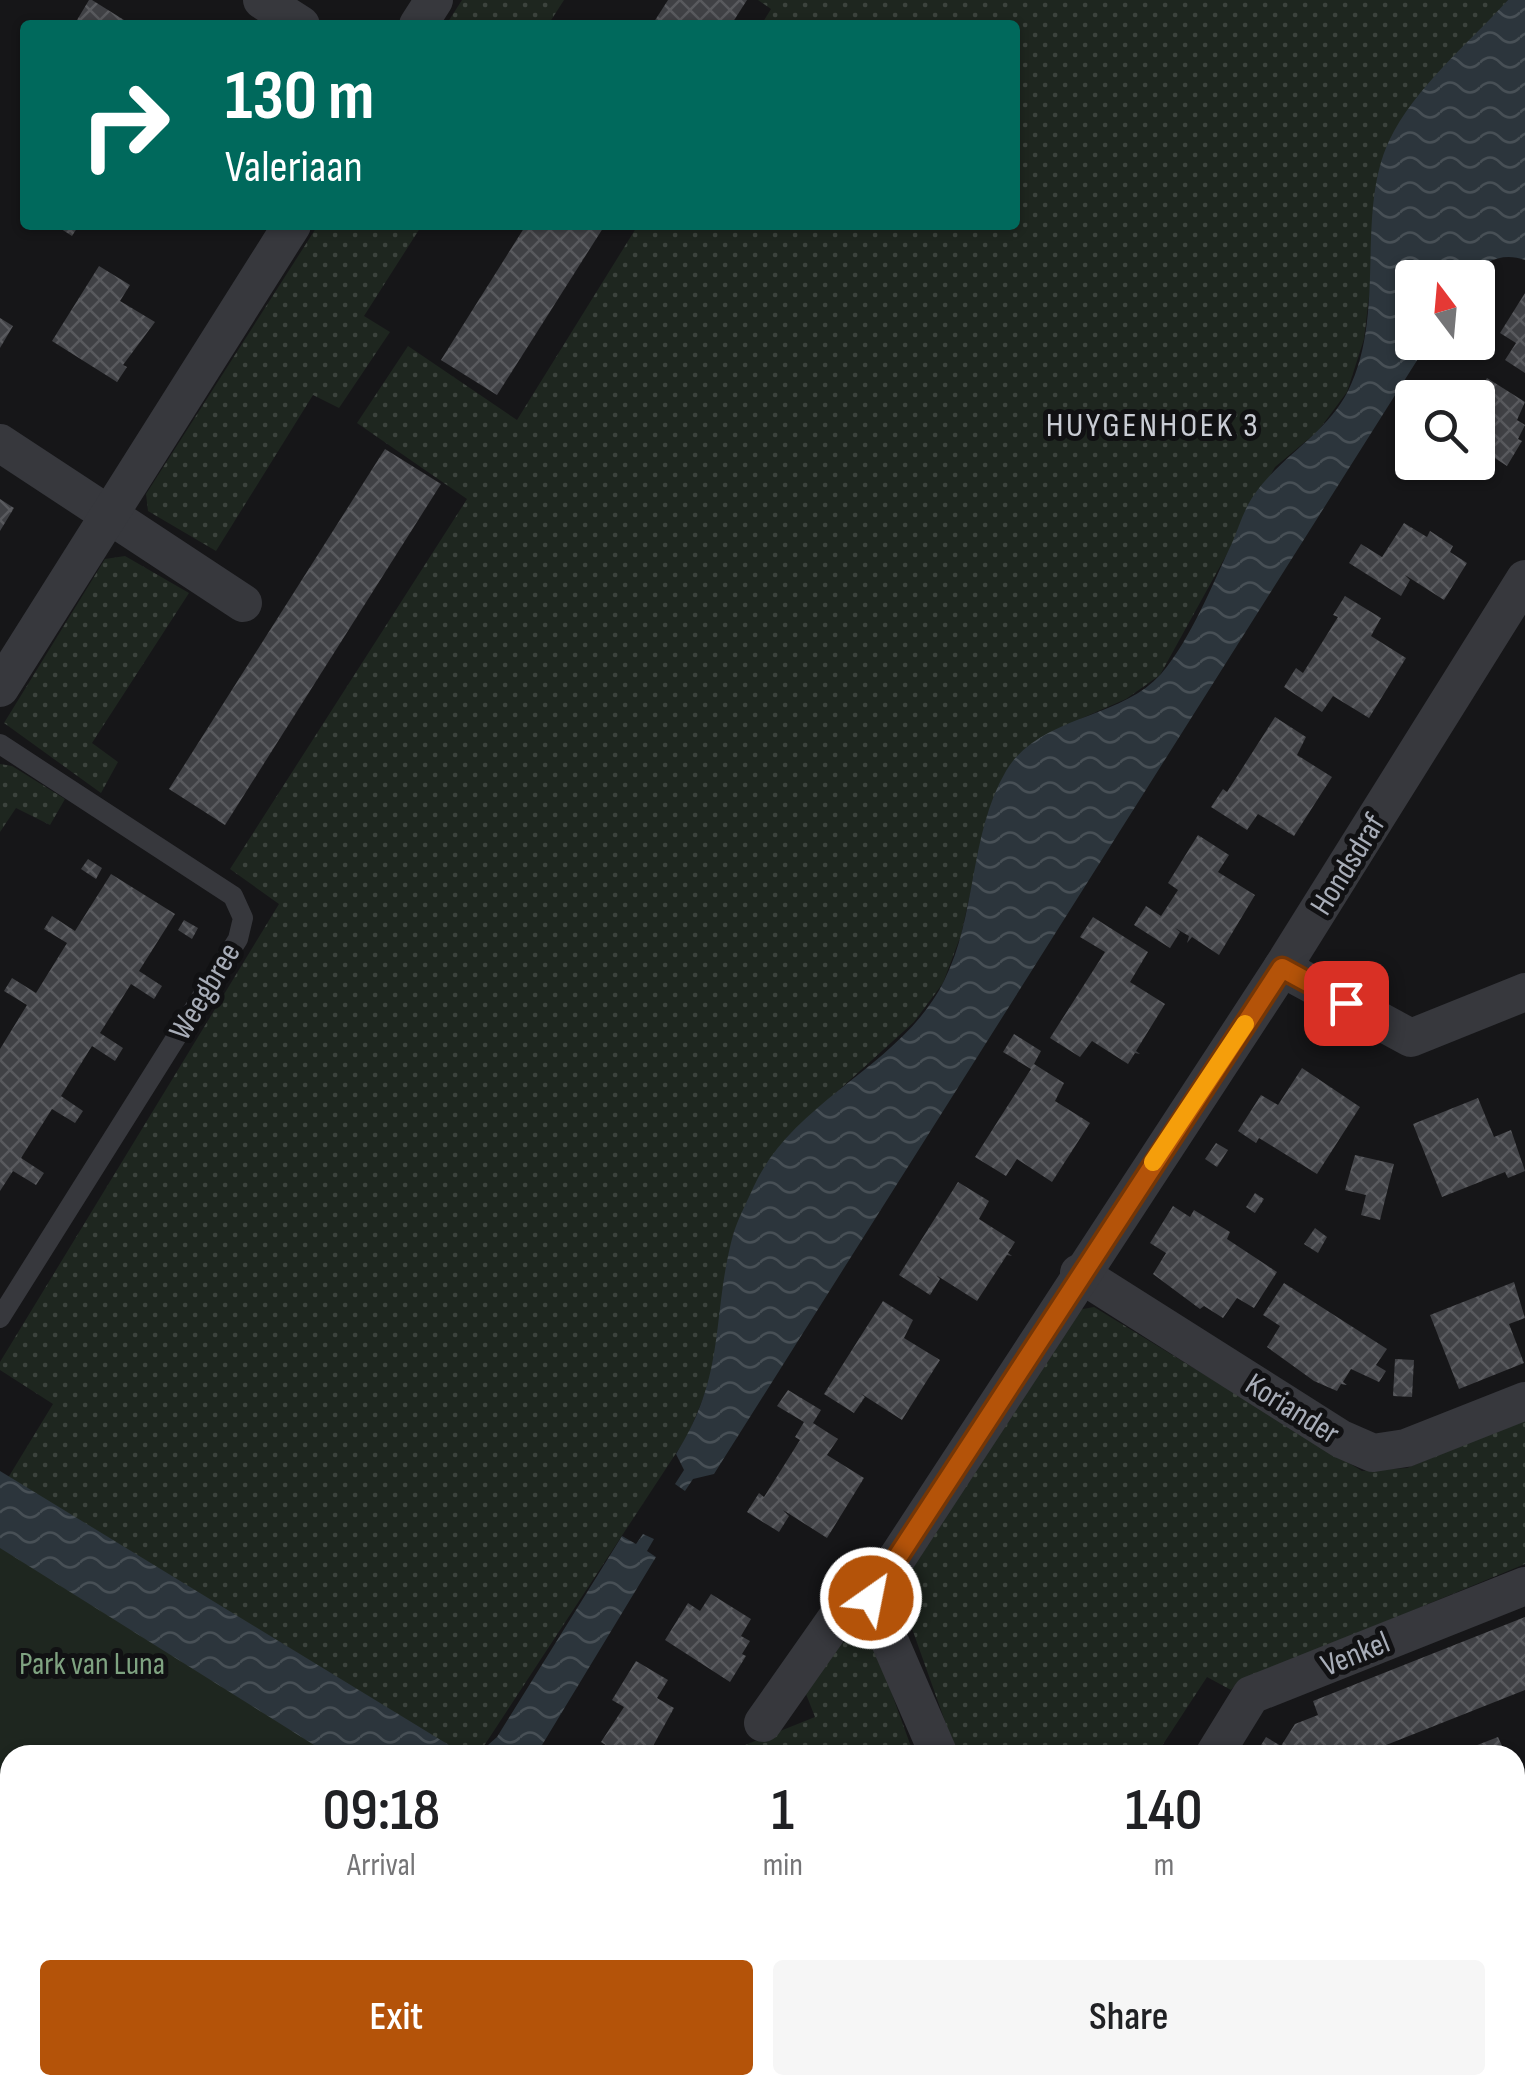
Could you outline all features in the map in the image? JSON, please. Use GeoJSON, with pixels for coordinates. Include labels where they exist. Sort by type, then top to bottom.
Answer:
{"type":"FeatureCollection","features":[{"type":"Feature","properties":{"kind":"street"},"geometry":{"type":"LineString","coordinates":[[262,0],[292,20]]}},
{"type":"Feature","properties":{"kind":"street"},"geometry":{"type":"LineString","coordinates":[[0,688],[289,230]]}},
{"type":"Feature","properties":{"kind":"street"},"geometry":{"type":"LineString","coordinates":[[0,444],[243,603]]}},
{"type":"Feature","properties":{"kind":"street","name":"Hondsdraf"},"geometry":{"type":"LineString","coordinates":[[763,1724],[836,1619],[871,1598],[1079,1273],[1282,968],[1525,579]]}},
{"type":"Feature","properties":{"kind":"street"},"geometry":{"type":"LineString","coordinates":[[1282,968],[1411,1038],[1525,992]]}},
{"type":"Feature","properties":{"kind":"street","name":"Koriander"},"geometry":{"type":"LineString","coordinates":[[1079,1273],[1341,1439],[1373,1453],[1406,1448],[1525,1400]]}},
{"type":"Feature","properties":{"kind":"street","name":"Venkel"},"geometry":{"type":"LineString","coordinates":[[1220,1745],[1250,1695],[1525,1586]]}},
{"type":"Feature","properties":{"kind":"street"},"geometry":{"type":"LineString","coordinates":[[871,1598],[934,1745]]}},
{"type":"Feature","properties":{"kind":"lane","name":"Weegbree"},"geometry":{"type":"LineString","coordinates":[[0,744],[233,896],[244,918],[238,940],[0,1318]]}},
{"type":"Feature","properties":{"kind":"green space"},"geometry":{"type":"Polygon","coordinates":[[[462,0],[564,0],[551,20],[449,20],[462,0]]]}},
{"type":"Feature","properties":{"kind":"green space"},"geometry":{"type":"Polygon","coordinates":[[[758,0],[1508,0],[1416,101],[1375,193],[1373,263],[1364,339],[1347,392],[1318,431],[1275,467],[1160,675],[1126,699],[1080,719],[988,813],[961,935],[943,983],[914,1022],[787,1137],[733,1234],[715,1369],[688,1435],[485,1745],[406,1745],[0,1491],[53,1404],[0,1370],[0,1362],[279,904],[230,869],[467,499],[357,423],[408,346],[517,420],[635,230],[1020,230],[1020,20],[764,20],[771,9],[758,0]]]}},
{"type":"Feature","properties":{"kind":"green space"},"geometry":{"type":"Polygon","coordinates":[[[315,230],[419,230],[364,316],[390,332],[339,408],[313,395],[216,551],[148,511],[146,494],[315,230]]]}},
{"type":"Feature","properties":{"kind":"green space"},"geometry":{"type":"Polygon","coordinates":[[[125,556],[189,593],[92,743],[118,762],[101,793],[4,723],[105,559],[125,556]]]}},
{"type":"Feature","properties":{"kind":"green space"},"geometry":{"type":"Polygon","coordinates":[[[0,764],[12,766],[65,799],[50,825],[16,808],[0,832],[0,764]]]}},
{"type":"Feature","properties":{"kind":"green space"},"geometry":{"type":"Polygon","coordinates":[[[1094,1307],[1362,1471],[1407,1468],[1525,1420],[1525,1564],[1237,1683],[1231,1690],[1207,1677],[1163,1745],[953,1745],[899,1592],[909,1565],[1067,1312],[1094,1307]]]}},
{"type":"Feature","properties":{"kind":"green space","name":"Park van Luna"},"geometry":{"type":"Polygon","coordinates":[[[0,1501],[405,1745],[0,1745],[0,1501]]]}},
{"type":"Feature","properties":{"kind":"green space"},"geometry":{"type":"Polygon","coordinates":[[[839,1641],[874,1644],[910,1745],[745,1745],[815,1717],[806,1694],[839,1641]]]}},
{"type":"Feature","properties":{"kind":"water"},"geometry":{"type":"Polygon","coordinates":[[[1508,0],[1525,0],[1525,260],[1395,260],[1395,360],[1417,360],[1405,380],[1395,380],[1395,395],[714,1474],[693,1479],[685,1491],[675,1484],[684,1470],[676,1454],[692,1425],[711,1371],[726,1265],[733,1235],[754,1186],[795,1129],[902,1037],[944,981],[962,930],[985,821],[1006,771],[1038,739],[1124,701],[1161,674],[1191,628],[1254,495],[1339,406],[1360,361],[1366,329],[1379,170],[1400,121],[1427,84],[1508,0]]]}},
{"type":"Feature","properties":{"kind":"water"},"geometry":{"type":"Polygon","coordinates":[[[0,1471],[449,1745],[314,1745],[0,1548],[0,1471]]]}},
{"type":"Feature","properties":{"kind":"water"},"geometry":{"type":"Polygon","coordinates":[[[643,1534],[654,1539],[647,1551],[656,1557],[542,1745],[488,1745],[497,1737],[622,1536],[636,1544],[643,1534]]]}},
{"type":"Feature","properties":{"kind":"building"},"geometry":{"type":"Polygon","coordinates":[[[92,0],[124,20],[77,20],[92,0]]]}},
{"type":"Feature","properties":{"kind":"building"},"geometry":{"type":"Polygon","coordinates":[[[668,0],[747,0],[734,20],[655,20],[668,0]]]}},
{"type":"Feature","properties":{"kind":"building"},"geometry":{"type":"Polygon","coordinates":[[[523,230],[602,230],[497,395],[441,360],[523,230]]]}},
{"type":"Feature","properties":{"kind":"building"},"geometry":{"type":"Polygon","coordinates":[[[99,266],[130,285],[120,301],[155,322],[123,365],[127,367],[117,382],[52,341],[99,266]]]}},
{"type":"Feature","properties":{"kind":"building"},"geometry":{"type":"Polygon","coordinates":[[[1525,293],[1525,373],[1505,360],[1516,343],[1500,333],[1525,293]]]}},
{"type":"Feature","properties":{"kind":"building"},"geometry":{"type":"Polygon","coordinates":[[[0,318],[13,326],[0,348],[0,318]]]}},
{"type":"Feature","properties":{"kind":"building"},"geometry":{"type":"Polygon","coordinates":[[[1495,383],[1525,402],[1517,420],[1525,425],[1518,439],[1522,441],[1507,466],[1495,458],[1495,383]]]}},
{"type":"Feature","properties":{"kind":"building"},"geometry":{"type":"Polygon","coordinates":[[[385,449],[441,484],[225,825],[169,789],[385,449]]]}},
{"type":"Feature","properties":{"kind":"building"},"geometry":{"type":"Polygon","coordinates":[[[0,499],[14,508],[0,531],[0,499]]]}},
{"type":"Feature","properties":{"kind":"building"},"geometry":{"type":"Polygon","coordinates":[[[1404,523],[1427,537],[1430,531],[1453,546],[1450,552],[1467,563],[1444,600],[1405,575],[1410,580],[1401,596],[1349,563],[1361,544],[1382,557],[1404,523]]]}},
{"type":"Feature","properties":{"kind":"building"},"geometry":{"type":"Polygon","coordinates":[[[1345,596],[1381,618],[1371,636],[1406,658],[1369,718],[1333,696],[1322,712],[1284,687],[1296,668],[1303,673],[1338,617],[1333,615],[1345,596]]]}},
{"type":"Feature","properties":{"kind":"building"},"geometry":{"type":"Polygon","coordinates":[[[1275,717],[1306,737],[1297,755],[1332,777],[1294,836],[1258,814],[1247,830],[1211,807],[1223,789],[1227,792],[1275,717]]]}},
{"type":"Feature","properties":{"kind":"building"},"geometry":{"type":"Polygon","coordinates":[[[1198,835],[1229,855],[1218,872],[1255,895],[1219,955],[1192,937],[1187,943],[1189,936],[1175,928],[1180,932],[1170,948],[1134,925],[1146,906],[1161,916],[1178,890],[1168,883],[1198,835]]]}},
{"type":"Feature","properties":{"kind":"building"},"geometry":{"type":"Polygon","coordinates":[[[88,859],[102,868],[96,879],[81,869],[88,859]]]}},
{"type":"Feature","properties":{"kind":"building"},"geometry":{"type":"Polygon","coordinates":[[[111,874],[175,914],[139,971],[162,986],[154,999],[131,984],[100,1033],[123,1048],[115,1061],[92,1046],[61,1096],[83,1111],[75,1123],[52,1109],[21,1158],[44,1173],[36,1185],[13,1171],[0,1191],[0,1049],[27,1005],[4,991],[12,978],[36,993],[67,943],[44,929],[52,916],[75,931],[111,874]]]}},
{"type":"Feature","properties":{"kind":"building"},"geometry":{"type":"Polygon","coordinates":[[[1093,917],[1148,952],[1130,982],[1165,1004],[1136,1051],[1140,1054],[1135,1053],[1128,1064],[1092,1041],[1080,1057],[1050,1038],[1105,952],[1080,937],[1093,917]]]}},
{"type":"Feature","properties":{"kind":"building"},"geometry":{"type":"Polygon","coordinates":[[[184,920],[198,928],[192,939],[178,930],[184,920]]]}},
{"type":"Feature","properties":{"kind":"building"},"geometry":{"type":"Polygon","coordinates":[[[1014,1034],[1041,1051],[1034,1064],[1064,1083],[1055,1101],[1090,1123],[1052,1182],[1017,1159],[1006,1176],[975,1157],[1031,1069],[1003,1052],[1014,1034]]]}},
{"type":"Feature","properties":{"kind":"building"},"geometry":{"type":"Polygon","coordinates":[[[1302,1068],[1360,1107],[1317,1174],[1259,1138],[1256,1143],[1238,1131],[1261,1095],[1278,1105],[1302,1068]]]}},
{"type":"Feature","properties":{"kind":"building"},"geometry":{"type":"Polygon","coordinates":[[[1478,1098],[1494,1137],[1511,1130],[1525,1171],[1508,1178],[1505,1172],[1442,1197],[1413,1124],[1478,1098]]]}},
{"type":"Feature","properties":{"kind":"building"},"geometry":{"type":"Polygon","coordinates":[[[1216,1143],[1228,1150],[1217,1167],[1205,1159],[1216,1143]]]}},
{"type":"Feature","properties":{"kind":"building"},"geometry":{"type":"Polygon","coordinates":[[[1355,1155],[1394,1164],[1380,1220],[1361,1215],[1366,1195],[1345,1190],[1355,1155]]]}},
{"type":"Feature","properties":{"kind":"building"},"geometry":{"type":"Polygon","coordinates":[[[958,1182],[989,1201],[979,1219],[1015,1242],[1008,1253],[1012,1256],[1007,1255],[977,1301],[936,1275],[940,1279],[930,1295],[899,1275],[958,1182]]]}},
{"type":"Feature","properties":{"kind":"building"},"geometry":{"type":"Polygon","coordinates":[[[1255,1193],[1264,1199],[1255,1213],[1246,1207],[1255,1193]]]}},
{"type":"Feature","properties":{"kind":"building"},"geometry":{"type":"Polygon","coordinates":[[[1173,1206],[1190,1217],[1194,1210],[1230,1232],[1227,1239],[1277,1272],[1254,1308],[1237,1298],[1223,1318],[1204,1306],[1200,1309],[1153,1274],[1166,1253],[1150,1243],[1173,1206]]]}},
{"type":"Feature","properties":{"kind":"building"},"geometry":{"type":"Polygon","coordinates":[[[1315,1228],[1327,1237],[1318,1253],[1304,1244],[1315,1228]]]}},
{"type":"Feature","properties":{"kind":"building"},"geometry":{"type":"Polygon","coordinates":[[[1514,1282],[1525,1318],[1509,1324],[1524,1363],[1459,1389],[1430,1315],[1514,1282]]]}},
{"type":"Feature","properties":{"kind":"building"},"geometry":{"type":"Polygon","coordinates":[[[1284,1283],[1387,1349],[1376,1365],[1386,1371],[1379,1382],[1351,1369],[1343,1382],[1347,1385],[1341,1384],[1337,1391],[1314,1381],[1267,1347],[1280,1326],[1263,1315],[1284,1283]]]}},
{"type":"Feature","properties":{"kind":"building"},"geometry":{"type":"Polygon","coordinates":[[[883,1301],[913,1320],[904,1338],[940,1360],[902,1420],[860,1393],[865,1397],[854,1413],[824,1394],[883,1301]]]}},
{"type":"Feature","properties":{"kind":"building"},"geometry":{"type":"Polygon","coordinates":[[[1395,1359],[1414,1360],[1412,1397],[1393,1396],[1395,1359]]]}},
{"type":"Feature","properties":{"kind":"building"},"geometry":{"type":"Polygon","coordinates":[[[788,1390],[821,1410],[813,1423],[838,1439],[827,1455],[864,1478],[827,1538],[783,1510],[789,1516],[779,1532],[747,1512],[759,1493],[764,1497],[800,1440],[795,1437],[804,1422],[777,1406],[788,1390]]]}},
{"type":"Feature","properties":{"kind":"building"},"geometry":{"type":"Polygon","coordinates":[[[711,1594],[751,1619],[741,1636],[750,1641],[742,1654],[746,1656],[730,1682],[665,1640],[688,1603],[700,1611],[711,1594]]]}},
{"type":"Feature","properties":{"kind":"building"},"geometry":{"type":"Polygon","coordinates":[[[1525,1617],[1525,1690],[1386,1745],[1282,1745],[1295,1724],[1318,1715],[1313,1701],[1525,1617]]]}},
{"type":"Feature","properties":{"kind":"building"},"geometry":{"type":"Polygon","coordinates":[[[636,1661],[668,1680],[657,1698],[674,1708],[654,1745],[606,1745],[601,1742],[624,1707],[612,1700],[636,1661]]]}},
{"type":"Feature","properties":{"kind":"building"},"geometry":{"type":"Polygon","coordinates":[[[1266,1737],[1279,1745],[1261,1745],[1266,1737]]]}},
{"type":"Feature","properties":{"kind":"building"},"geometry":{"type":"Polygon","coordinates":[[[1498,1737],[1502,1745],[1477,1745],[1498,1737]]]}},
{"type":"Feature","properties":{"kind":"slow traffic"},"geometry":{"type":"LineString","coordinates":[[1153,1162],[1245,1024]]}},
{"type":"Feature","properties":{"kind":"district","name":"HUYGENHOEK 3"},"geometry":{"type":"Point","coordinates":[1153,424]}},
{"type":"Feature","properties":{"kind":"route"},"geometry":{"type":"LineString","coordinates":[[871,1598],[1079,1273],[1282,968],[1346,1003]]}}]}
